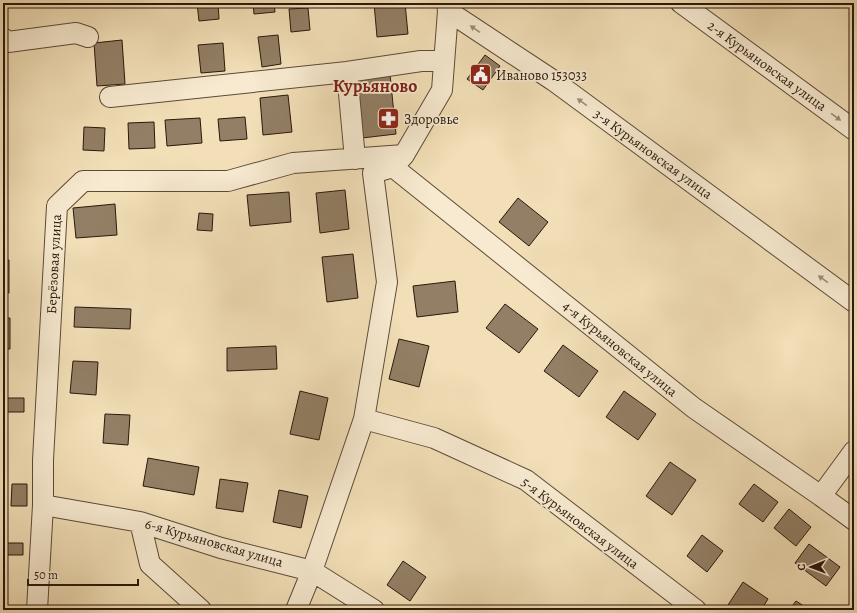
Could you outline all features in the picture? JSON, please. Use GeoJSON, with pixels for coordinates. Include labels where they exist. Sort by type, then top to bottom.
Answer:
{"type":"FeatureCollection","features":[{"type":"Feature","properties":{"kind":"street","name":"2-я Курьяновская улица"},"geometry":{"type":"LineString","coordinates":[[680,3],[854,130]]}},
{"type":"Feature","properties":{"kind":"street"},"geometry":{"type":"LineString","coordinates":[[296,610],[312,571],[364,419],[387,282],[373,173],[398,161],[442,90],[448,7]]}},
{"type":"Feature","properties":{"kind":"street","name":"3-я Курьяновская улица"},"geometry":{"type":"LineString","coordinates":[[448,7],[554,81],[854,302]]}},
{"type":"Feature","properties":{"kind":"street"},"geometry":{"type":"LineString","coordinates":[[3,38],[8,42],[76,33],[88,37]]}},
{"type":"Feature","properties":{"kind":"street"},"geometry":{"type":"LineString","coordinates":[[110,97],[347,72],[421,61],[444,61]]}},
{"type":"Feature","properties":{"kind":"street"},"geometry":{"type":"LineString","coordinates":[[347,72],[354,159]]}},
{"type":"Feature","properties":{"kind":"street","name":"Берёзовая улица"},"geometry":{"type":"LineString","coordinates":[[36,610],[43,506],[43,460],[57,206],[83,181],[228,181],[293,163],[354,159],[398,161]]}},
{"type":"Feature","properties":{"kind":"street","name":"4-я Курьяновская улица"},"geometry":{"type":"LineString","coordinates":[[398,161],[694,408],[854,520]]}},
{"type":"Feature","properties":{"kind":"street","name":"5-я Курьяновская улица"},"geometry":{"type":"LineString","coordinates":[[364,419],[434,438],[526,480],[696,610]]}},
{"type":"Feature","properties":{"kind":"street"},"geometry":{"type":"LineString","coordinates":[[821,496],[854,451]]}},
{"type":"Feature","properties":{"kind":"street","name":"6-я Курьяновская улица"},"geometry":{"type":"LineString","coordinates":[[43,506],[140,522],[221,548],[312,571],[374,610]]}},
{"type":"Feature","properties":{"kind":"street"},"geometry":{"type":"LineString","coordinates":[[140,522],[150,564],[201,610]]}},
{"type":"Feature","properties":{"kind":"building"},"geometry":{"type":"Polygon","coordinates":[[[197,3],[218,3],[219,19],[199,21],[197,3]]]}},
{"type":"Feature","properties":{"kind":"building"},"geometry":{"type":"Polygon","coordinates":[[[253,3],[274,3],[275,12],[254,14],[253,3]]]}},
{"type":"Feature","properties":{"kind":"building"},"geometry":{"type":"Polygon","coordinates":[[[374,3],[405,3],[408,34],[377,37],[374,3]]]}},
{"type":"Feature","properties":{"kind":"building"},"geometry":{"type":"Polygon","coordinates":[[[308,8],[310,30],[291,32],[289,9],[308,8]]]}},
{"type":"Feature","properties":{"kind":"building"},"geometry":{"type":"Polygon","coordinates":[[[278,35],[281,64],[262,67],[258,37],[278,35]]]}},
{"type":"Feature","properties":{"kind":"building"},"geometry":{"type":"Polygon","coordinates":[[[122,40],[125,84],[97,86],[94,43],[122,40]]]}},
{"type":"Feature","properties":{"kind":"building"},"geometry":{"type":"Polygon","coordinates":[[[223,43],[225,71],[201,73],[198,45],[223,43]]]}},
{"type":"Feature","properties":{"kind":"building"},"geometry":{"type":"Polygon","coordinates":[[[485,55],[500,66],[483,90],[467,79],[485,55]]]}},
{"type":"Feature","properties":{"kind":"building"},"geometry":{"type":"Polygon","coordinates":[[[390,74],[396,134],[362,138],[355,78],[390,74]]]}},
{"type":"Feature","properties":{"kind":"building"},"geometry":{"type":"Polygon","coordinates":[[[288,95],[292,132],[263,135],[260,98],[288,95]]]}},
{"type":"Feature","properties":{"kind":"building"},"geometry":{"type":"Polygon","coordinates":[[[245,117],[247,139],[220,141],[218,119],[245,117]]]}},
{"type":"Feature","properties":{"kind":"building"},"geometry":{"type":"Polygon","coordinates":[[[200,118],[202,143],[167,146],[165,120],[200,118]]]}},
{"type":"Feature","properties":{"kind":"building"},"geometry":{"type":"Polygon","coordinates":[[[154,122],[155,148],[129,149],[128,123],[154,122]]]}},
{"type":"Feature","properties":{"kind":"building"},"geometry":{"type":"Polygon","coordinates":[[[84,127],[105,128],[104,151],[83,150],[84,127]]]}},
{"type":"Feature","properties":{"kind":"building"},"geometry":{"type":"Polygon","coordinates":[[[345,190],[349,229],[320,233],[316,193],[345,190]]]}},
{"type":"Feature","properties":{"kind":"building"},"geometry":{"type":"Polygon","coordinates":[[[289,192],[291,222],[250,226],[247,195],[289,192]]]}},
{"type":"Feature","properties":{"kind":"building"},"geometry":{"type":"Polygon","coordinates":[[[518,198],[548,222],[529,246],[499,222],[518,198]]]}},
{"type":"Feature","properties":{"kind":"building"},"geometry":{"type":"Polygon","coordinates":[[[115,204],[117,235],[76,238],[73,208],[115,204]]]}},
{"type":"Feature","properties":{"kind":"building"},"geometry":{"type":"Polygon","coordinates":[[[199,213],[213,214],[212,231],[197,230],[199,213]]]}},
{"type":"Feature","properties":{"kind":"building"},"geometry":{"type":"Polygon","coordinates":[[[353,254],[358,298],[327,302],[322,257],[353,254]]]}},
{"type":"Feature","properties":{"kind":"building"},"geometry":{"type":"Polygon","coordinates":[[[3,260],[9,260],[9,293],[3,293],[3,260]]]}},
{"type":"Feature","properties":{"kind":"building"},"geometry":{"type":"Polygon","coordinates":[[[455,281],[458,312],[417,317],[413,286],[455,281]]]}},
{"type":"Feature","properties":{"kind":"building"},"geometry":{"type":"Polygon","coordinates":[[[505,304],[538,329],[519,353],[486,328],[505,304]]]}},
{"type":"Feature","properties":{"kind":"building"},"geometry":{"type":"Polygon","coordinates":[[[75,307],[131,309],[130,329],[74,327],[75,307]]]}},
{"type":"Feature","properties":{"kind":"building"},"geometry":{"type":"Polygon","coordinates":[[[3,318],[10,318],[10,349],[3,349],[3,318]]]}},
{"type":"Feature","properties":{"kind":"building"},"geometry":{"type":"Polygon","coordinates":[[[399,339],[429,346],[419,387],[389,379],[399,339]]]}},
{"type":"Feature","properties":{"kind":"building"},"geometry":{"type":"Polygon","coordinates":[[[563,345],[598,371],[579,397],[544,371],[563,345]]]}},
{"type":"Feature","properties":{"kind":"building"},"geometry":{"type":"Polygon","coordinates":[[[276,346],[277,369],[227,371],[227,348],[276,346]]]}},
{"type":"Feature","properties":{"kind":"building"},"geometry":{"type":"Polygon","coordinates":[[[73,361],[98,362],[96,395],[70,393],[73,361]]]}},
{"type":"Feature","properties":{"kind":"building"},"geometry":{"type":"Polygon","coordinates":[[[300,391],[328,398],[319,440],[290,434],[300,391]]]}},
{"type":"Feature","properties":{"kind":"building"},"geometry":{"type":"Polygon","coordinates":[[[624,391],[656,414],[638,440],[606,417],[624,391]]]}},
{"type":"Feature","properties":{"kind":"building"},"geometry":{"type":"Polygon","coordinates":[[[3,398],[24,398],[24,412],[3,412],[3,398]]]}},
{"type":"Feature","properties":{"kind":"building"},"geometry":{"type":"Polygon","coordinates":[[[105,414],[130,415],[128,445],[103,443],[105,414]]]}},
{"type":"Feature","properties":{"kind":"building"},"geometry":{"type":"Polygon","coordinates":[[[148,458],[199,467],[194,495],[143,486],[148,458]]]}},
{"type":"Feature","properties":{"kind":"building"},"geometry":{"type":"Polygon","coordinates":[[[670,462],[696,480],[672,515],[646,496],[670,462]]]}},
{"type":"Feature","properties":{"kind":"building"},"geometry":{"type":"Polygon","coordinates":[[[220,479],[248,483],[243,512],[216,508],[220,479]]]}},
{"type":"Feature","properties":{"kind":"building"},"geometry":{"type":"Polygon","coordinates":[[[12,484],[27,484],[27,506],[11,506],[12,484]]]}},
{"type":"Feature","properties":{"kind":"building"},"geometry":{"type":"Polygon","coordinates":[[[754,484],[778,502],[763,522],[739,504],[754,484]]]}},
{"type":"Feature","properties":{"kind":"building"},"geometry":{"type":"Polygon","coordinates":[[[279,490],[308,496],[301,528],[273,522],[279,490]]]}},
{"type":"Feature","properties":{"kind":"building"},"geometry":{"type":"Polygon","coordinates":[[[789,509],[811,527],[796,546],[774,528],[789,509]]]}},
{"type":"Feature","properties":{"kind":"building"},"geometry":{"type":"Polygon","coordinates":[[[702,535],[723,551],[707,572],[687,556],[702,535]]]}},
{"type":"Feature","properties":{"kind":"building"},"geometry":{"type":"Polygon","coordinates":[[[3,543],[23,543],[23,555],[3,555],[3,543]]]}},
{"type":"Feature","properties":{"kind":"building"},"geometry":{"type":"Polygon","coordinates":[[[809,544],[840,567],[826,586],[795,563],[809,544]]]}},
{"type":"Feature","properties":{"kind":"building"},"geometry":{"type":"Polygon","coordinates":[[[403,561],[426,577],[410,601],[387,585],[403,561]]]}},
{"type":"Feature","properties":{"kind":"building"},"geometry":{"type":"Polygon","coordinates":[[[743,582],[768,599],[761,610],[736,610],[728,605],[743,582]]]}},
{"type":"Feature","properties":{"kind":"building"},"geometry":{"type":"Polygon","coordinates":[[[854,597],[854,607],[849,604],[854,597]]]}},
{"type":"Feature","properties":{"kind":"building"},"geometry":{"type":"Polygon","coordinates":[[[796,601],[810,610],[789,610],[796,601]]]}},
{"type":"Feature","properties":{"kind":"place","name":"Иваново 153033"},"geometry":{"type":"Point","coordinates":[480,75]}},
{"type":"Feature","properties":{"kind":"place","name":"Здоровье"},"geometry":{"type":"Point","coordinates":[388,119]}},
{"type":"Feature","properties":{"kind":"district","name":"Курьяново"},"geometry":{"type":"Point","coordinates":[375,86]}}]}
